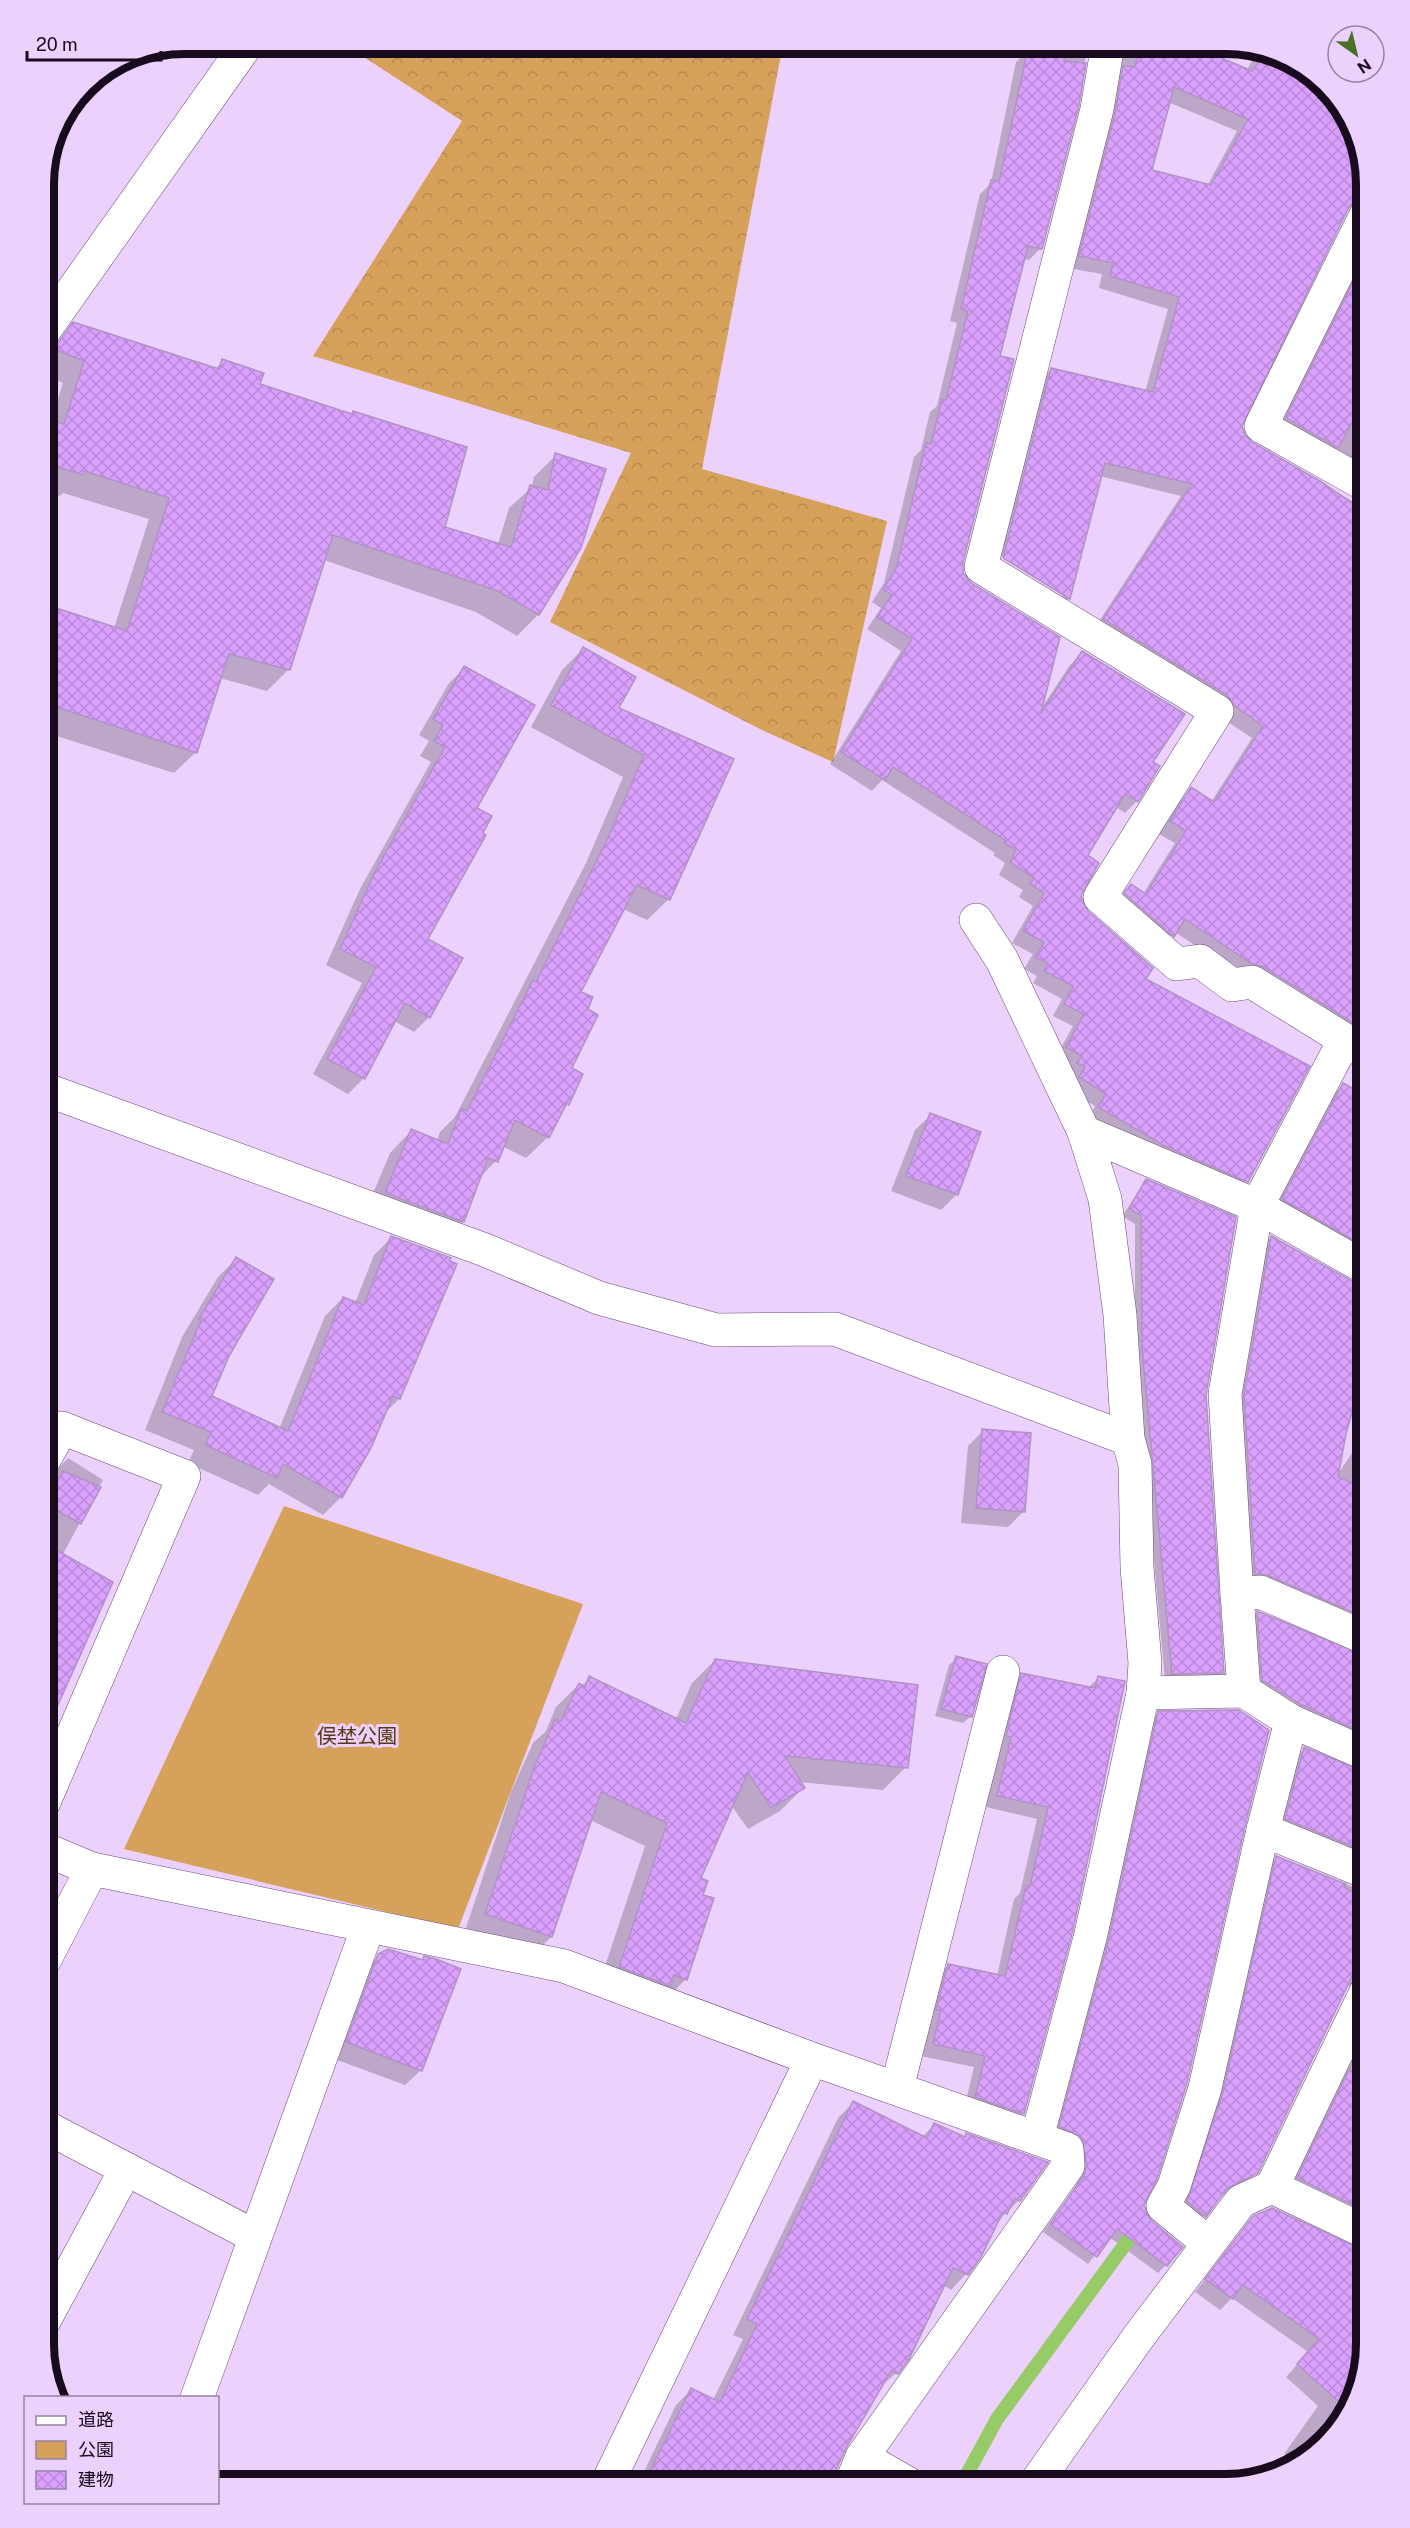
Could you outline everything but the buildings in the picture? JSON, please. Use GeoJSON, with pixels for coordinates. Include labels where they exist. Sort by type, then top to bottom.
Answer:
{"type":"FeatureCollection","features":[{"type":"Feature","properties":{"kind":"street"},"geometry":{"type":"LineString","coordinates":[[54,317],[240,54]]}},
{"type":"Feature","properties":{"kind":"street"},"geometry":{"type":"LineString","coordinates":[[1106,54],[1097,110],[981,567],[1216,711],[1100,897],[1177,964],[1200,962],[1232,985],[1252,982],[1355,1047],[1257,1206],[1225,1394],[1244,1691]]}},
{"type":"Feature","properties":{"kind":"street"},"geometry":{"type":"LineString","coordinates":[[1356,235],[1262,426],[1356,479]]}},
{"type":"Feature","properties":{"kind":"street"},"geometry":{"type":"LineString","coordinates":[[976,920],[1002,960],[1084,1132],[1105,1199],[1120,1316],[1128,1439],[1135,1464],[1137,1567],[1145,1663],[1143,1693],[1091,1934],[1037,2138]]}},
{"type":"Feature","properties":{"kind":"street"},"geometry":{"type":"LineString","coordinates":[[54,1093],[485,1250],[599,1298],[716,1330],[835,1329],[1128,1439]]}},
{"type":"Feature","properties":{"kind":"street"},"geometry":{"type":"LineString","coordinates":[[1084,1132],[1257,1206],[1356,1262]]}},
{"type":"Feature","properties":{"kind":"street"},"geometry":{"type":"LineString","coordinates":[[54,1442],[62,1428],[184,1476],[54,1779]]}},
{"type":"Feature","properties":{"kind":"street"},"geometry":{"type":"LineString","coordinates":[[1237,1594],[1260,1592],[1356,1634]]}},
{"type":"Feature","properties":{"kind":"street"},"geometry":{"type":"LineString","coordinates":[[897,2088],[1003,1672]]}},
{"type":"Feature","properties":{"kind":"street"},"geometry":{"type":"LineString","coordinates":[[1143,1693],[1244,1691],[1291,1721],[1356,1750]]}},
{"type":"Feature","properties":{"kind":"street"},"geometry":{"type":"LineString","coordinates":[[1208,2244],[1163,2206],[1174,2186],[1205,2088],[1263,1830],[1291,1721]]}},
{"type":"Feature","properties":{"kind":"street"},"geometry":{"type":"LineString","coordinates":[[1263,1830],[1356,1868]]}},
{"type":"Feature","properties":{"kind":"street"},"geometry":{"type":"LineString","coordinates":[[54,1853],[92,1869],[564,1966],[812,2059],[1067,2149],[1068,2166],[856,2471]]}},
{"type":"Feature","properties":{"kind":"street"},"geometry":{"type":"LineString","coordinates":[[54,1942],[92,1869]]}},
{"type":"Feature","properties":{"kind":"street"},"geometry":{"type":"LineString","coordinates":[[197,2396],[368,1927]]}},
{"type":"Feature","properties":{"kind":"street"},"geometry":{"type":"LineString","coordinates":[[1042,2474],[1137,2339],[1241,2201],[1272,2187],[1356,2038]]}},
{"type":"Feature","properties":{"kind":"street"},"geometry":{"type":"LineString","coordinates":[[612,2474],[812,2059]]}},
{"type":"Feature","properties":{"kind":"street"},"geometry":{"type":"LineString","coordinates":[[54,2131],[254,2236]]}},
{"type":"Feature","properties":{"kind":"street"},"geometry":{"type":"LineString","coordinates":[[54,2302],[126,2169]]}},
{"type":"Feature","properties":{"kind":"street"},"geometry":{"type":"LineString","coordinates":[[1272,2187],[1356,2227]]}},
{"type":"Feature","properties":{"kind":"green space"},"geometry":{"type":"Polygon","coordinates":[[[359,54],[781,54],[702,469],[887,521],[833,762],[762,730],[550,622],[631,453],[313,356],[462,121],[359,54]]]}},
{"type":"Feature","properties":{"kind":"green space","name":"俣埜公園"},"geometry":{"type":"Polygon","coordinates":[[[284,1506],[583,1604],[458,1929],[124,1849],[284,1506]]]}},
{"type":"Feature","properties":{"kind":"waterway"},"geometry":{"type":"LineString","coordinates":[[967,2474],[997,2419],[1137,2228]]}}]}
